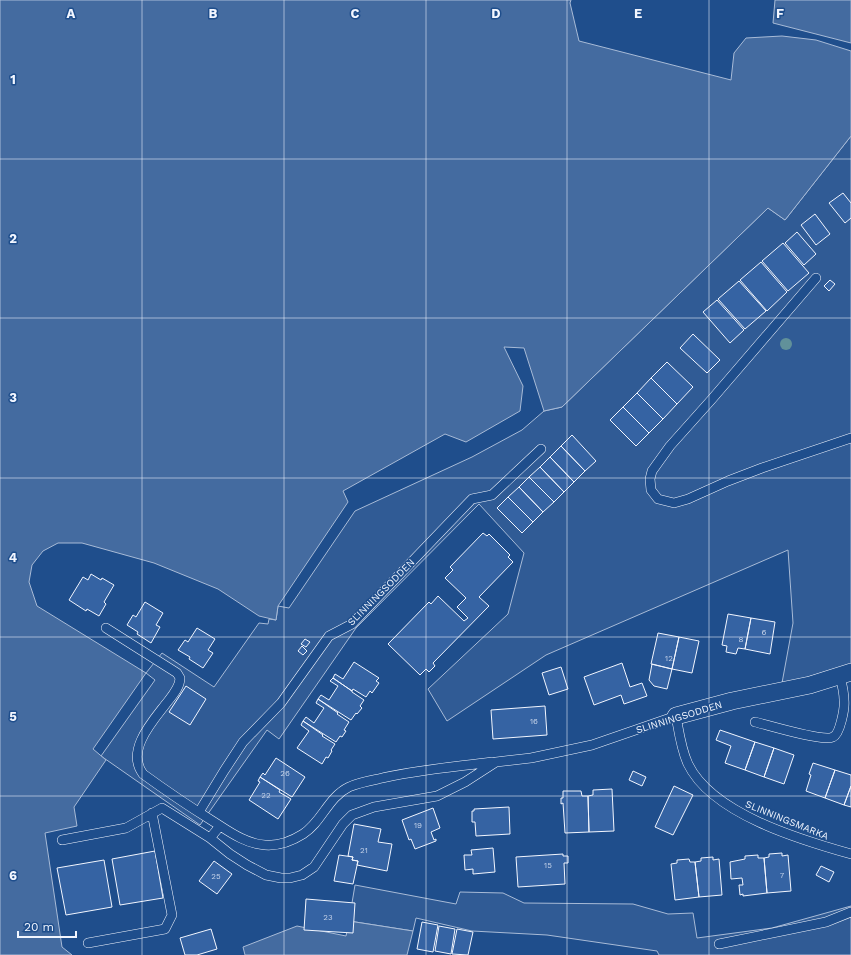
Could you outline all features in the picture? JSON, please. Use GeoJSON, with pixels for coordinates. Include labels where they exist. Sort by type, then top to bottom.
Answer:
{"type":"FeatureCollection","features":[{"type":"Feature","properties":{"kind":"street","name":"SLINNINGSODDEN"},"geometry":{"type":"LineString","coordinates":[[676,716],[732,701],[810,685],[845,674]]}},
{"type":"Feature","properties":{"kind":"lane"},"geometry":{"type":"LineString","coordinates":[[816,278],[670,446],[652,471],[650,479],[651,490],[658,499],[674,503],[688,499],[762,468],[851,438]]}},
{"type":"Feature","properties":{"kind":"lane","name":"SLINNINGSODDEN"},"geometry":{"type":"LineString","coordinates":[[198,812],[243,742],[281,703],[329,636],[352,624],[472,499],[492,495],[541,449]]}},
{"type":"Feature","properties":{"kind":"lane","name":"SLINNINGSODDEN"},"geometry":{"type":"LineString","coordinates":[[106,628],[177,673],[180,678],[178,686],[143,736],[137,751],[136,760],[143,774],[167,792],[234,835],[264,845],[277,844],[295,839],[304,833],[316,822],[333,799],[341,791],[350,786],[386,777],[530,758],[592,745],[676,716]]}},
{"type":"Feature","properties":{"kind":"lane","name":"SLINNINGSODDEN"},"geometry":{"type":"LineString","coordinates":[[755,722],[820,738],[832,738],[837,734],[845,702],[845,674]]}},
{"type":"Feature","properties":{"kind":"lane","name":"SLINNINGSMARKA"},"geometry":{"type":"LineString","coordinates":[[676,716],[684,756],[688,764],[711,794],[722,803],[747,817],[774,828],[825,847],[851,854]]}},
{"type":"Feature","properties":{"kind":"lane","name":"SLINNINGSODDEN"},"geometry":{"type":"LineString","coordinates":[[152,813],[162,808],[210,838],[235,858],[266,875],[290,878],[302,875],[314,867],[342,824],[352,815],[374,807],[437,796],[465,782],[496,762]]}},
{"type":"Feature","properties":{"kind":"lane"},"geometry":{"type":"LineString","coordinates":[[62,840],[126,828],[152,813],[172,915],[165,929],[88,943]]}},
{"type":"Feature","properties":{"kind":"lane"},"geometry":{"type":"LineString","coordinates":[[210,838],[220,826]]}},
{"type":"Feature","properties":{"kind":"lane"},"geometry":{"type":"LineString","coordinates":[[719,944],[826,922],[851,912]]}},
{"type":"Feature","properties":{"kind":"shaded area"},"geometry":{"type":"Polygon","coordinates":[[[0,0],[571,0],[570,3],[579,41],[731,80],[734,53],[746,38],[782,36],[816,40],[851,51],[851,136],[785,220],[768,208],[562,407],[544,411],[524,348],[504,347],[523,386],[520,411],[466,442],[445,434],[343,491],[348,502],[278,606],[276,620],[259,616],[218,589],[154,563],[82,543],[58,543],[43,551],[32,565],[29,582],[37,606],[146,673],[93,749],[106,760],[74,807],[77,826],[45,833],[62,947],[72,955],[0,955],[0,0]]]}},
{"type":"Feature","properties":{"kind":"shaded area"},"geometry":{"type":"Polygon","coordinates":[[[775,0],[851,0],[851,43],[773,23],[775,0]]]}},
{"type":"Feature","properties":{"kind":"shaded area"},"geometry":{"type":"Polygon","coordinates":[[[851,136],[851,664],[805,678],[782,683],[793,623],[788,550],[546,655],[447,721],[428,689],[508,614],[524,553],[479,504],[356,628],[279,739],[267,730],[200,825],[101,756],[155,680],[146,673],[162,653],[214,687],[259,623],[268,624],[269,619],[276,620],[278,606],[289,608],[355,511],[472,457],[522,430],[544,411],[562,407],[768,208],[785,220],[851,136]]]}},
{"type":"Feature","properties":{"kind":"shaded area"},"geometry":{"type":"Polygon","coordinates":[[[355,885],[456,904],[460,892],[503,893],[524,903],[633,904],[668,914],[693,913],[697,938],[772,928],[851,906],[851,955],[659,955],[657,951],[547,935],[472,931],[416,918],[413,931],[349,921],[355,885]]]}},
{"type":"Feature","properties":{"kind":"shaded area"},"geometry":{"type":"Polygon","coordinates":[[[349,921],[413,931],[407,955],[245,955],[243,947],[297,926],[346,936],[349,921]]]}},
{"type":"Feature","properties":{"kind":"building"},"geometry":{"type":"Polygon","coordinates":[[[843,193],[851,203],[851,218],[845,223],[829,203],[843,193]]]}},
{"type":"Feature","properties":{"kind":"building"},"geometry":{"type":"Polygon","coordinates":[[[815,214],[830,234],[816,245],[801,225],[815,214]]]}},
{"type":"Feature","properties":{"kind":"building"},"geometry":{"type":"Polygon","coordinates":[[[797,232],[816,254],[804,265],[785,243],[797,232]]]}},
{"type":"Feature","properties":{"kind":"building"},"geometry":{"type":"Polygon","coordinates":[[[783,243],[809,273],[788,291],[762,261],[783,243]]]}},
{"type":"Feature","properties":{"kind":"building"},"geometry":{"type":"Polygon","coordinates":[[[761,262],[787,292],[767,311],[740,280],[761,262]]]}},
{"type":"Feature","properties":{"kind":"building"},"geometry":{"type":"Polygon","coordinates":[[[830,280],[835,284],[829,291],[824,286],[830,280]]]}},
{"type":"Feature","properties":{"kind":"building"},"geometry":{"type":"Polygon","coordinates":[[[739,281],[766,311],[745,329],[718,299],[739,281]]]}},
{"type":"Feature","properties":{"kind":"building"},"geometry":{"type":"Polygon","coordinates":[[[717,300],[744,330],[730,343],[703,312],[717,300]]]}},
{"type":"Feature","properties":{"kind":"building"},"geometry":{"type":"Polygon","coordinates":[[[693,334],[720,360],[707,373],[680,348],[693,334]]]}},
{"type":"Feature","properties":{"kind":"building"},"geometry":{"type":"Polygon","coordinates":[[[667,362],[693,387],[677,404],[651,378],[667,362]]]}},
{"type":"Feature","properties":{"kind":"building"},"geometry":{"type":"Polygon","coordinates":[[[651,378],[677,404],[663,419],[637,393],[651,378]]]}},
{"type":"Feature","properties":{"kind":"building"},"geometry":{"type":"Polygon","coordinates":[[[637,393],[663,419],[649,433],[623,407],[637,393]]]}},
{"type":"Feature","properties":{"kind":"building"},"geometry":{"type":"Polygon","coordinates":[[[623,407],[649,433],[636,446],[610,420],[623,407]]]}},
{"type":"Feature","properties":{"kind":"building"},"geometry":{"type":"Polygon","coordinates":[[[572,435],[596,461],[585,471],[561,446],[572,435]]]}},
{"type":"Feature","properties":{"kind":"building"},"geometry":{"type":"Polygon","coordinates":[[[561,446],[585,471],[574,482],[550,457],[561,446]]]}},
{"type":"Feature","properties":{"kind":"building"},"geometry":{"type":"Polygon","coordinates":[[[550,457],[574,482],[564,492],[540,467],[550,457]]]}},
{"type":"Feature","properties":{"kind":"building"},"geometry":{"type":"Polygon","coordinates":[[[540,467],[564,492],[554,502],[529,477],[540,467]]]}},
{"type":"Feature","properties":{"kind":"building"},"geometry":{"type":"Polygon","coordinates":[[[529,477],[554,502],[543,512],[519,487],[529,477]]]}},
{"type":"Feature","properties":{"kind":"building"},"geometry":{"type":"Polygon","coordinates":[[[519,487],[543,512],[533,522],[508,497],[519,487]]]}},
{"type":"Feature","properties":{"kind":"building"},"geometry":{"type":"Polygon","coordinates":[[[508,497],[533,522],[522,533],[497,508],[508,497]]]}},
{"type":"Feature","properties":{"kind":"building"},"geometry":{"type":"Polygon","coordinates":[[[483,533],[487,536],[489,534],[510,555],[508,557],[513,562],[479,597],[489,606],[433,663],[435,666],[429,672],[426,669],[420,675],[388,644],[429,602],[431,604],[438,596],[464,621],[468,618],[457,607],[466,598],[445,578],[453,570],[450,567],[483,533]]]}},
{"type":"Feature","properties":{"kind":"building"},"geometry":{"type":"Polygon","coordinates":[[[91,574],[114,585],[104,602],[106,604],[99,616],[87,609],[86,611],[69,600],[83,577],[88,580],[91,574]]]}},
{"type":"Feature","properties":{"kind":"building"},"geometry":{"type":"Polygon","coordinates":[[[145,602],[163,613],[156,625],[160,627],[151,643],[127,625],[133,615],[136,617],[145,602]]]}},
{"type":"Feature","properties":{"kind":"building"},"geometry":{"type":"Polygon","coordinates":[[[728,614],[751,618],[745,649],[738,648],[736,654],[726,652],[727,646],[722,645],[728,614]]]}},
{"type":"Feature","properties":{"kind":"building"},"geometry":{"type":"Polygon","coordinates":[[[751,618],[775,622],[770,654],[745,649],[751,618]]]}},
{"type":"Feature","properties":{"kind":"building"},"geometry":{"type":"Polygon","coordinates":[[[197,628],[215,639],[208,650],[213,653],[203,668],[189,659],[190,657],[178,650],[185,640],[188,642],[197,628]]]}},
{"type":"Feature","properties":{"kind":"building"},"geometry":{"type":"Polygon","coordinates":[[[658,633],[679,637],[672,669],[651,664],[658,633]]]}},
{"type":"Feature","properties":{"kind":"building"},"geometry":{"type":"Polygon","coordinates":[[[679,637],[699,641],[692,673],[672,669],[679,637]]]}},
{"type":"Feature","properties":{"kind":"building"},"geometry":{"type":"Polygon","coordinates":[[[305,639],[310,642],[306,647],[301,644],[305,639]]]}},
{"type":"Feature","properties":{"kind":"building"},"geometry":{"type":"Polygon","coordinates":[[[302,646],[307,651],[303,655],[298,651],[302,646]]]}},
{"type":"Feature","properties":{"kind":"building"},"geometry":{"type":"Polygon","coordinates":[[[354,662],[379,678],[376,681],[379,683],[372,693],[370,691],[366,697],[353,689],[352,691],[333,678],[335,674],[343,679],[354,662]]]}},
{"type":"Feature","properties":{"kind":"building"},"geometry":{"type":"Polygon","coordinates":[[[622,663],[630,687],[642,683],[647,696],[624,704],[621,695],[594,705],[584,677],[622,663]]]}},
{"type":"Feature","properties":{"kind":"building"},"geometry":{"type":"Polygon","coordinates":[[[652,664],[672,669],[667,689],[654,686],[649,680],[652,664]]]}},
{"type":"Feature","properties":{"kind":"building"},"geometry":{"type":"Polygon","coordinates":[[[561,667],[568,689],[549,695],[542,673],[561,667]]]}},
{"type":"Feature","properties":{"kind":"building"},"geometry":{"type":"Polygon","coordinates":[[[333,678],[364,700],[360,706],[362,708],[351,720],[318,699],[321,695],[329,700],[338,686],[330,681],[333,678]]]}},
{"type":"Feature","properties":{"kind":"building"},"geometry":{"type":"Polygon","coordinates":[[[186,686],[206,699],[190,725],[169,712],[186,686]]]}},
{"type":"Feature","properties":{"kind":"building"},"geometry":{"type":"Polygon","coordinates":[[[318,699],[349,722],[344,730],[346,731],[336,742],[303,721],[306,717],[314,723],[324,708],[316,703],[318,699]]]}},
{"type":"Feature","properties":{"kind":"building"},"geometry":{"type":"Polygon","coordinates":[[[545,706],[547,735],[493,739],[491,710],[545,706]]]}},
{"type":"Feature","properties":{"kind":"building"},"geometry":{"type":"Polygon","coordinates":[[[303,721],[335,744],[328,758],[326,757],[322,764],[297,748],[309,731],[301,725],[303,721]]]}},
{"type":"Feature","properties":{"kind":"building"},"geometry":{"type":"Polygon","coordinates":[[[720,730],[755,742],[745,770],[725,763],[731,746],[716,740],[720,730]]]}},
{"type":"Feature","properties":{"kind":"building"},"geometry":{"type":"Polygon","coordinates":[[[755,742],[774,748],[764,777],[745,770],[755,742]]]}},
{"type":"Feature","properties":{"kind":"building"},"geometry":{"type":"Polygon","coordinates":[[[774,748],[794,755],[784,784],[764,777],[774,748]]]}},
{"type":"Feature","properties":{"kind":"building"},"geometry":{"type":"Polygon","coordinates":[[[276,758],[305,777],[292,797],[260,777],[263,773],[265,775],[276,758]]]}},
{"type":"Feature","properties":{"kind":"building"},"geometry":{"type":"Polygon","coordinates":[[[813,763],[835,770],[825,798],[806,791],[811,775],[809,774],[813,763]]]}},
{"type":"Feature","properties":{"kind":"building"},"geometry":{"type":"Polygon","coordinates":[[[835,770],[851,775],[851,786],[844,805],[825,798],[835,770]]]}},
{"type":"Feature","properties":{"kind":"building"},"geometry":{"type":"Polygon","coordinates":[[[633,771],[646,777],[642,786],[629,780],[633,771]]]}},
{"type":"Feature","properties":{"kind":"building"},"geometry":{"type":"Polygon","coordinates":[[[260,777],[280,790],[279,792],[291,799],[278,819],[249,800],[260,782],[258,781],[260,777]]]}},
{"type":"Feature","properties":{"kind":"building"},"geometry":{"type":"Polygon","coordinates":[[[674,786],[693,795],[673,835],[655,827],[674,786]]]}},
{"type":"Feature","properties":{"kind":"building"},"geometry":{"type":"Polygon","coordinates":[[[851,786],[851,807],[844,805],[851,786]]]}},
{"type":"Feature","properties":{"kind":"building"},"geometry":{"type":"Polygon","coordinates":[[[612,789],[614,831],[589,832],[588,796],[593,795],[593,790],[612,789]]]}},
{"type":"Feature","properties":{"kind":"building"},"geometry":{"type":"Polygon","coordinates":[[[563,791],[581,791],[582,796],[588,796],[589,832],[565,833],[563,803],[561,804],[563,791]]]}},
{"type":"Feature","properties":{"kind":"building"},"geometry":{"type":"Polygon","coordinates":[[[509,807],[510,834],[476,836],[475,822],[472,822],[472,811],[474,811],[474,809],[509,807]]]}},
{"type":"Feature","properties":{"kind":"building"},"geometry":{"type":"Polygon","coordinates":[[[433,808],[440,828],[431,832],[434,840],[436,839],[436,841],[415,849],[411,839],[409,840],[402,820],[433,808]]]}},
{"type":"Feature","properties":{"kind":"building"},"geometry":{"type":"Polygon","coordinates":[[[354,824],[381,829],[378,842],[392,844],[387,871],[357,865],[358,861],[352,860],[353,857],[348,856],[354,824]]]}},
{"type":"Feature","properties":{"kind":"building"},"geometry":{"type":"Polygon","coordinates":[[[493,848],[495,872],[473,874],[473,869],[465,870],[464,855],[472,855],[471,850],[493,848]]]}},
{"type":"Feature","properties":{"kind":"building"},"geometry":{"type":"Polygon","coordinates":[[[155,851],[163,898],[120,905],[112,859],[155,851]]]}},
{"type":"Feature","properties":{"kind":"building"},"geometry":{"type":"Polygon","coordinates":[[[782,853],[782,856],[788,855],[791,891],[767,893],[764,858],[769,857],[769,854],[782,853]]]}},
{"type":"Feature","properties":{"kind":"building"},"geometry":{"type":"Polygon","coordinates":[[[563,854],[563,856],[568,856],[568,863],[564,863],[565,884],[518,887],[516,857],[563,854]]]}},
{"type":"Feature","properties":{"kind":"building"},"geometry":{"type":"Polygon","coordinates":[[[339,855],[353,857],[352,860],[358,861],[353,884],[334,881],[339,855]]]}},
{"type":"Feature","properties":{"kind":"building"},"geometry":{"type":"Polygon","coordinates":[[[758,855],[758,858],[764,858],[767,893],[743,896],[743,894],[740,895],[739,885],[743,885],[742,878],[731,879],[730,862],[745,859],[745,856],[758,855]]]}},
{"type":"Feature","properties":{"kind":"building"},"geometry":{"type":"Polygon","coordinates":[[[713,857],[713,860],[719,859],[722,895],[699,897],[695,862],[701,861],[701,858],[713,857]]]}},
{"type":"Feature","properties":{"kind":"building"},"geometry":{"type":"Polygon","coordinates":[[[689,859],[690,862],[695,862],[699,897],[675,900],[671,864],[677,863],[677,860],[689,859]]]}},
{"type":"Feature","properties":{"kind":"building"},"geometry":{"type":"Polygon","coordinates":[[[104,860],[112,907],[66,915],[57,868],[104,860]]]}},
{"type":"Feature","properties":{"kind":"building"},"geometry":{"type":"Polygon","coordinates":[[[214,861],[232,874],[217,894],[199,881],[214,861]]]}},
{"type":"Feature","properties":{"kind":"building"},"geometry":{"type":"Polygon","coordinates":[[[821,866],[834,872],[829,882],[816,875],[821,866]]]}},
{"type":"Feature","properties":{"kind":"building"},"geometry":{"type":"Polygon","coordinates":[[[306,899],[355,903],[353,933],[304,930],[306,899]]]}},
{"type":"Feature","properties":{"kind":"building"},"geometry":{"type":"Polygon","coordinates":[[[422,922],[438,925],[433,952],[417,949],[422,922]]]}},
{"type":"Feature","properties":{"kind":"building"},"geometry":{"type":"Polygon","coordinates":[[[439,926],[455,929],[451,954],[435,951],[439,926]]]}},
{"type":"Feature","properties":{"kind":"building"},"geometry":{"type":"Polygon","coordinates":[[[211,929],[217,949],[197,955],[185,955],[180,938],[211,929]]]}},
{"type":"Feature","properties":{"kind":"building"},"geometry":{"type":"Polygon","coordinates":[[[457,929],[473,932],[468,955],[452,954],[457,929]]]}}]}
